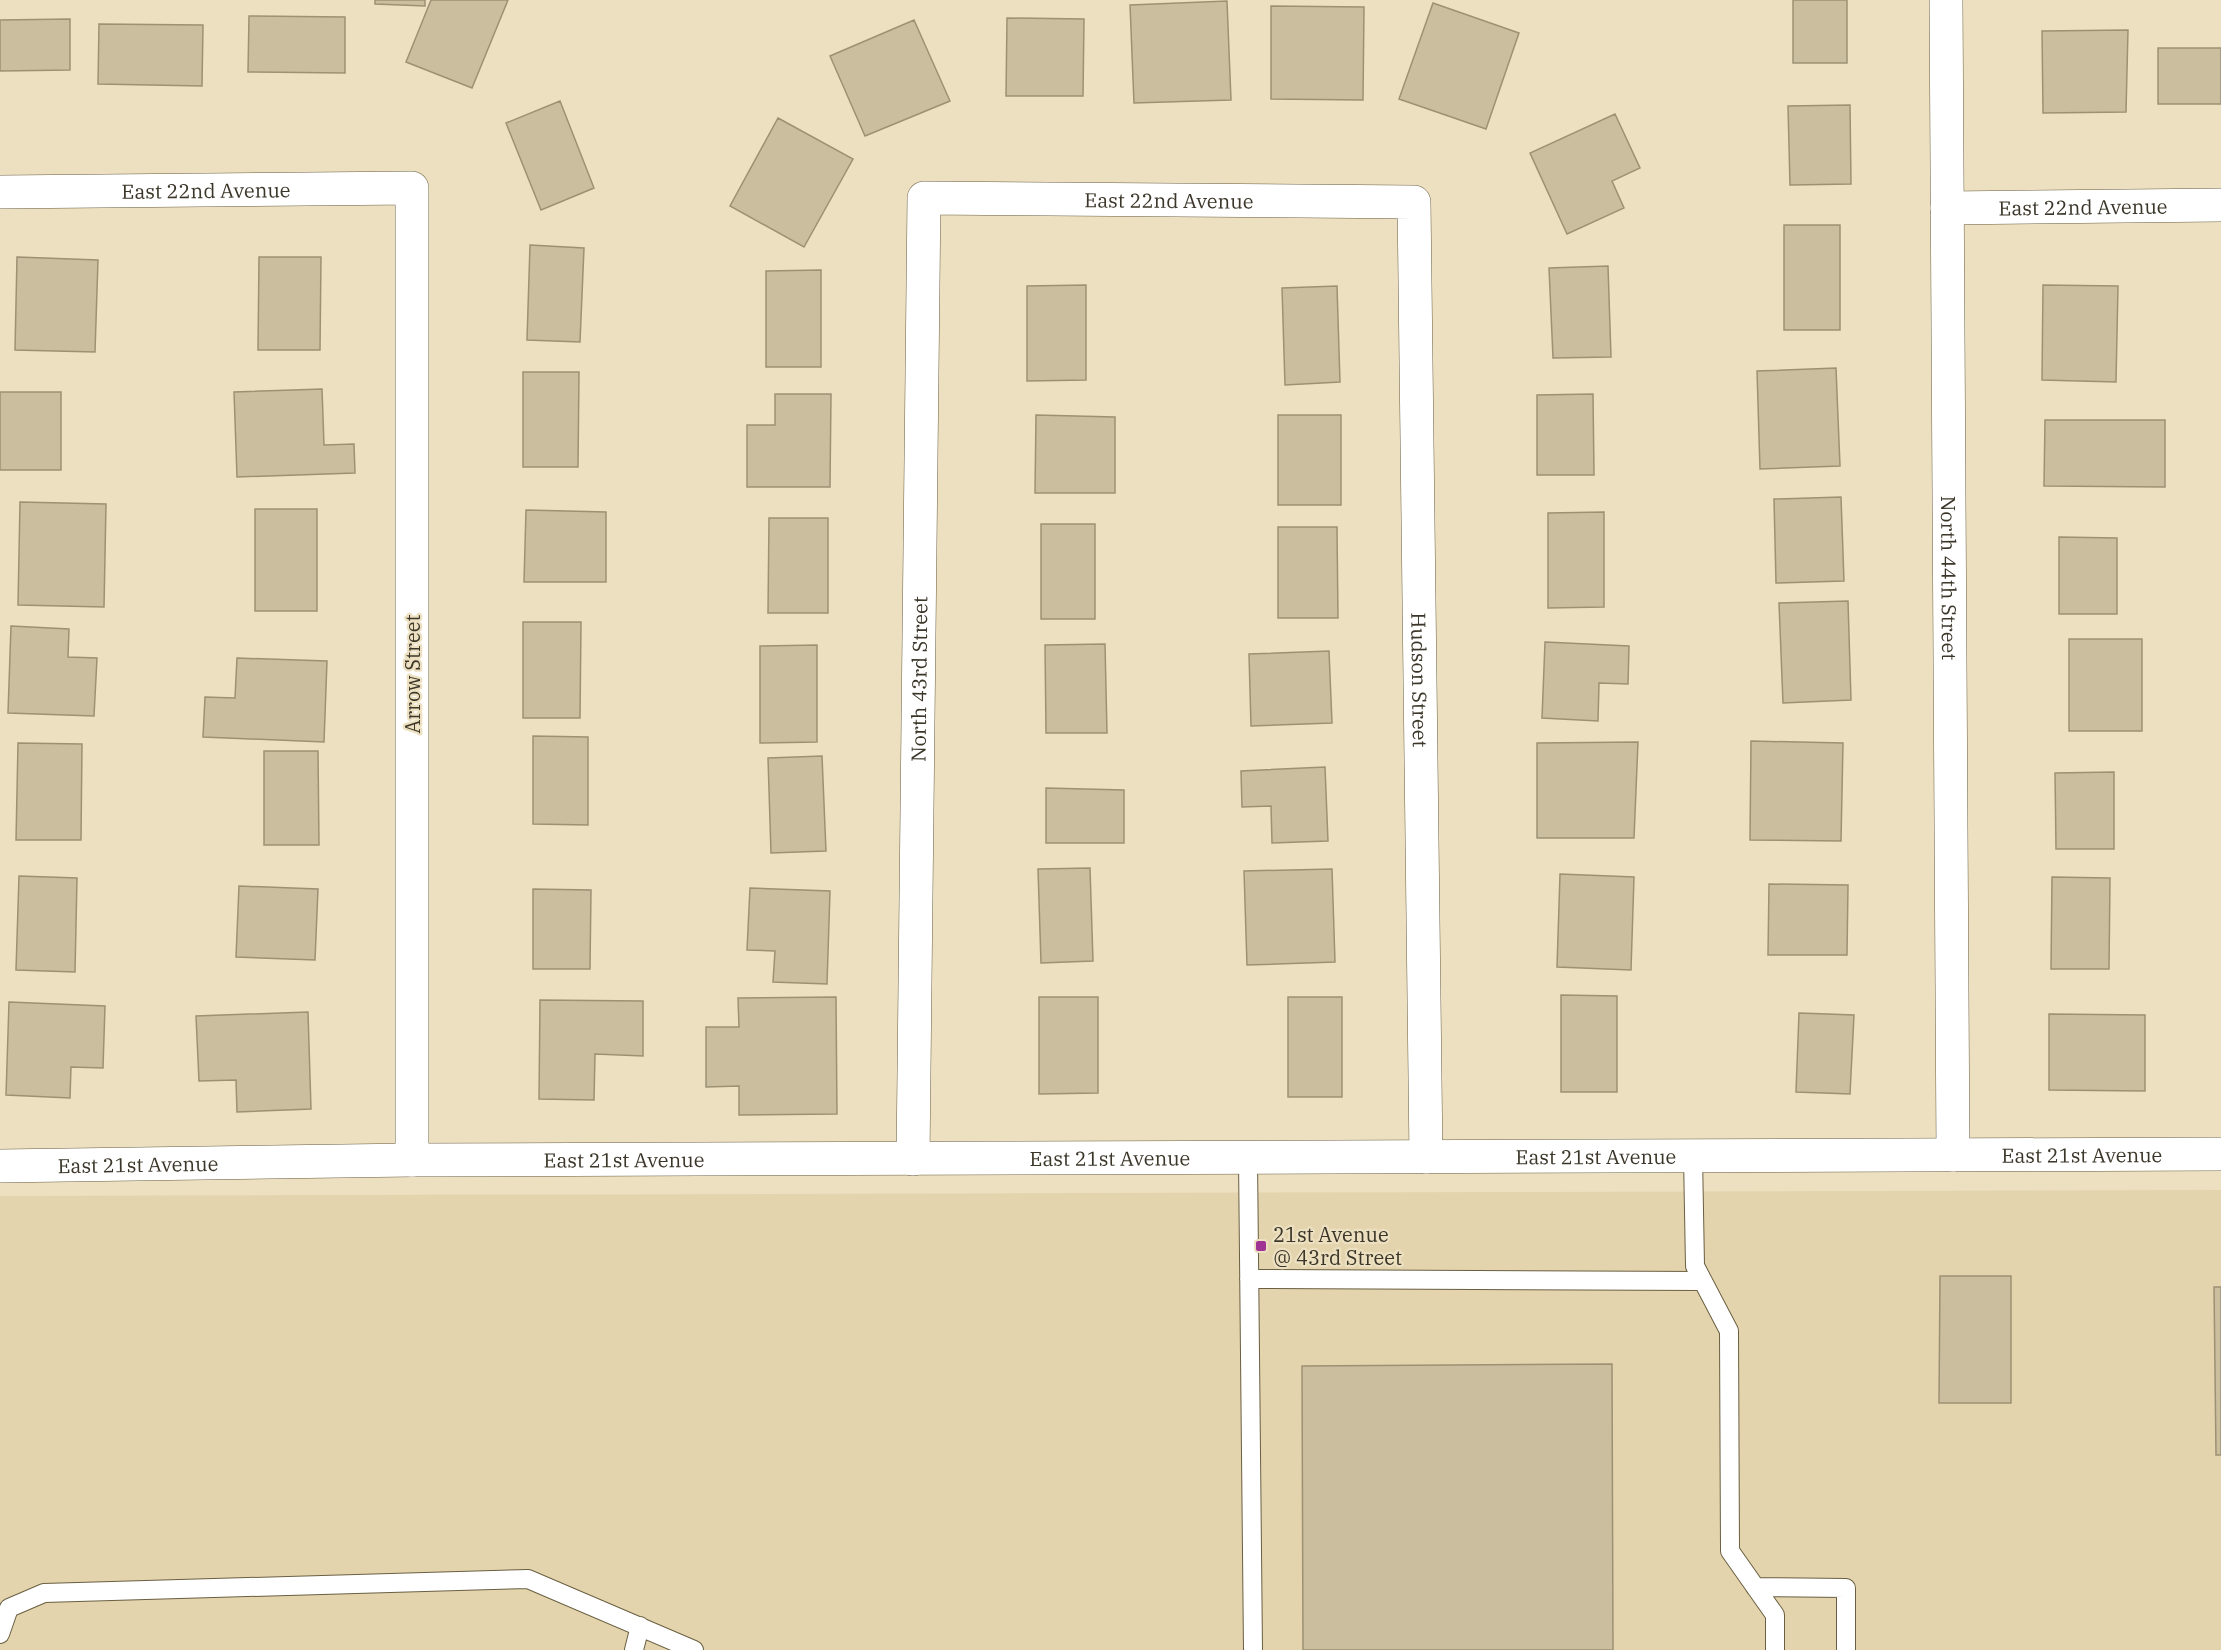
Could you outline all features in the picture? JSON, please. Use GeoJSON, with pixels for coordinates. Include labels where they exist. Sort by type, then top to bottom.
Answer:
{"type":"FeatureCollection","features":[{"type":"Feature","properties":{"kind":"street","name":"North 44th Street"},"geometry":{"type":"LineString","coordinates":[[1946,0],[1953,1155]]}},
{"type":"Feature","properties":{"kind":"street","name":"East 22nd Avenue"},"geometry":{"type":"LineString","coordinates":[[0,192],[412,188]]}},
{"type":"Feature","properties":{"kind":"street","name":"Arrow Street"},"geometry":{"type":"LineString","coordinates":[[412,188],[412,1160]]}},
{"type":"Feature","properties":{"kind":"street","name":"East 22nd Avenue"},"geometry":{"type":"LineString","coordinates":[[924,198],[1414,202]]}},
{"type":"Feature","properties":{"kind":"street","name":"North 43rd Street"},"geometry":{"type":"LineString","coordinates":[[914,1159],[924,198]]}},
{"type":"Feature","properties":{"kind":"street","name":"Hudson Street"},"geometry":{"type":"LineString","coordinates":[[1414,202],[1426,1157]]}},
{"type":"Feature","properties":{"kind":"street","name":"East 22nd Avenue"},"geometry":{"type":"LineString","coordinates":[[1947,208],[2221,205]]}},
{"type":"Feature","properties":{"kind":"street","name":"East 21st Avenue"},"geometry":{"type":"LineString","coordinates":[[0,1166],[412,1160],[2221,1154]]}},
{"type":"Feature","properties":{"kind":"lane"},"geometry":{"type":"LineString","coordinates":[[1693,1156],[1695,1266],[1729,1331],[1730,1551],[1775,1615],[1775,1650]]}},
{"type":"Feature","properties":{"kind":"lane"},"geometry":{"type":"LineString","coordinates":[[1248,1158],[1253,1650]]}},
{"type":"Feature","properties":{"kind":"lane"},"geometry":{"type":"LineString","coordinates":[[1249,1279],[1703,1281]]}},
{"type":"Feature","properties":{"kind":"lane"},"geometry":{"type":"LineString","coordinates":[[0,1634],[9,1608],[44,1593],[528,1579],[694,1650]]}},
{"type":"Feature","properties":{"kind":"lane"},"geometry":{"type":"LineString","coordinates":[[1755,1587],[1846,1588],[1846,1650]]}},
{"type":"Feature","properties":{"kind":"lane"},"geometry":{"type":"LineString","coordinates":[[634,1650],[640,1626]]}},
{"type":"Feature","properties":{"kind":"shaded area"},"geometry":{"type":"Polygon","coordinates":[[[2221,1190],[2221,1650],[0,1650],[0,1196],[2221,1190]]]}},
{"type":"Feature","properties":{"kind":"building"},"geometry":{"type":"Polygon","coordinates":[[[375,0],[425,0],[425,6],[375,4],[375,0]]]}},
{"type":"Feature","properties":{"kind":"building"},"geometry":{"type":"Polygon","coordinates":[[[431,0],[508,0],[472,88],[406,62],[431,0]]]}},
{"type":"Feature","properties":{"kind":"building"},"geometry":{"type":"Polygon","coordinates":[[[1793,0],[1847,0],[1847,63],[1793,63],[1793,0]]]}},
{"type":"Feature","properties":{"kind":"building"},"geometry":{"type":"Polygon","coordinates":[[[1227,1],[1231,100],[1134,103],[1130,5],[1227,1]]]}},
{"type":"Feature","properties":{"kind":"building"},"geometry":{"type":"Polygon","coordinates":[[[1433,3],[1519,33],[1486,129],[1399,99],[1433,3]]]}},
{"type":"Feature","properties":{"kind":"building"},"geometry":{"type":"Polygon","coordinates":[[[1271,6],[1364,7],[1363,100],[1271,99],[1271,6]]]}},
{"type":"Feature","properties":{"kind":"building"},"geometry":{"type":"Polygon","coordinates":[[[249,16],[345,17],[345,73],[248,72],[249,16]]]}},
{"type":"Feature","properties":{"kind":"building"},"geometry":{"type":"Polygon","coordinates":[[[1007,18],[1084,19],[1083,96],[1006,96],[1007,18]]]}},
{"type":"Feature","properties":{"kind":"building"},"geometry":{"type":"Polygon","coordinates":[[[70,19],[70,70],[0,71],[0,20],[70,19]]]}},
{"type":"Feature","properties":{"kind":"building"},"geometry":{"type":"Polygon","coordinates":[[[914,20],[950,101],[865,136],[830,56],[914,20]]]}},
{"type":"Feature","properties":{"kind":"building"},"geometry":{"type":"Polygon","coordinates":[[[99,24],[203,25],[202,86],[98,84],[99,24]]]}},
{"type":"Feature","properties":{"kind":"building"},"geometry":{"type":"Polygon","coordinates":[[[2128,30],[2126,112],[2043,113],[2042,31],[2128,30]]]}},
{"type":"Feature","properties":{"kind":"building"},"geometry":{"type":"Polygon","coordinates":[[[2158,48],[2221,48],[2221,104],[2158,104],[2158,48]]]}},
{"type":"Feature","properties":{"kind":"building"},"geometry":{"type":"Polygon","coordinates":[[[560,101],[594,188],[541,210],[506,123],[560,101]]]}},
{"type":"Feature","properties":{"kind":"building"},"geometry":{"type":"Polygon","coordinates":[[[1850,105],[1851,184],[1790,185],[1788,106],[1850,105]]]}},
{"type":"Feature","properties":{"kind":"building"},"geometry":{"type":"Polygon","coordinates":[[[1615,114],[1640,168],[1612,181],[1624,208],[1567,234],[1530,153],[1615,114]]]}},
{"type":"Feature","properties":{"kind":"building"},"geometry":{"type":"Polygon","coordinates":[[[778,118],[853,159],[804,247],[730,206],[778,118]]]}},
{"type":"Feature","properties":{"kind":"building"},"geometry":{"type":"Polygon","coordinates":[[[1784,225],[1840,225],[1840,330],[1784,330],[1784,225]]]}},
{"type":"Feature","properties":{"kind":"building"},"geometry":{"type":"Polygon","coordinates":[[[530,245],[584,248],[580,342],[527,340],[530,245]]]}},
{"type":"Feature","properties":{"kind":"building"},"geometry":{"type":"Polygon","coordinates":[[[17,257],[98,260],[95,352],[15,350],[17,257]]]}},
{"type":"Feature","properties":{"kind":"building"},"geometry":{"type":"Polygon","coordinates":[[[259,257],[321,257],[320,350],[258,350],[259,257]]]}},
{"type":"Feature","properties":{"kind":"building"},"geometry":{"type":"Polygon","coordinates":[[[1608,266],[1611,357],[1553,358],[1549,268],[1608,266]]]}},
{"type":"Feature","properties":{"kind":"building"},"geometry":{"type":"Polygon","coordinates":[[[821,270],[821,367],[766,367],[766,271],[821,270]]]}},
{"type":"Feature","properties":{"kind":"building"},"geometry":{"type":"Polygon","coordinates":[[[1086,285],[1086,380],[1027,381],[1027,286],[1086,285]]]}},
{"type":"Feature","properties":{"kind":"building"},"geometry":{"type":"Polygon","coordinates":[[[2043,285],[2118,286],[2116,382],[2042,380],[2043,285]]]}},
{"type":"Feature","properties":{"kind":"building"},"geometry":{"type":"Polygon","coordinates":[[[1337,286],[1340,382],[1285,385],[1282,288],[1337,286]]]}},
{"type":"Feature","properties":{"kind":"building"},"geometry":{"type":"Polygon","coordinates":[[[1836,368],[1840,466],[1760,469],[1757,371],[1836,368]]]}},
{"type":"Feature","properties":{"kind":"building"},"geometry":{"type":"Polygon","coordinates":[[[523,372],[579,372],[578,467],[523,467],[523,372]]]}},
{"type":"Feature","properties":{"kind":"building"},"geometry":{"type":"Polygon","coordinates":[[[322,389],[324,445],[354,444],[355,473],[237,477],[234,392],[322,389]]]}},
{"type":"Feature","properties":{"kind":"building"},"geometry":{"type":"Polygon","coordinates":[[[0,392],[61,392],[61,470],[0,470],[0,392]]]}},
{"type":"Feature","properties":{"kind":"building"},"geometry":{"type":"Polygon","coordinates":[[[775,394],[831,394],[830,487],[747,487],[747,425],[775,425],[775,394]]]}},
{"type":"Feature","properties":{"kind":"building"},"geometry":{"type":"Polygon","coordinates":[[[1593,394],[1594,475],[1537,475],[1537,395],[1593,394]]]}},
{"type":"Feature","properties":{"kind":"building"},"geometry":{"type":"Polygon","coordinates":[[[1036,415],[1115,417],[1115,493],[1035,493],[1036,415]]]}},
{"type":"Feature","properties":{"kind":"building"},"geometry":{"type":"Polygon","coordinates":[[[1278,415],[1341,415],[1341,505],[1278,505],[1278,415]]]}},
{"type":"Feature","properties":{"kind":"building"},"geometry":{"type":"Polygon","coordinates":[[[2045,420],[2165,420],[2165,487],[2044,486],[2045,420]]]}},
{"type":"Feature","properties":{"kind":"building"},"geometry":{"type":"Polygon","coordinates":[[[1841,497],[1844,581],[1776,583],[1774,499],[1841,497]]]}},
{"type":"Feature","properties":{"kind":"building"},"geometry":{"type":"Polygon","coordinates":[[[20,502],[106,504],[104,607],[18,605],[20,502]]]}},
{"type":"Feature","properties":{"kind":"building"},"geometry":{"type":"Polygon","coordinates":[[[255,509],[317,509],[317,611],[255,611],[255,509]]]}},
{"type":"Feature","properties":{"kind":"building"},"geometry":{"type":"Polygon","coordinates":[[[526,510],[606,512],[606,582],[524,582],[526,510]]]}},
{"type":"Feature","properties":{"kind":"building"},"geometry":{"type":"Polygon","coordinates":[[[1604,512],[1604,607],[1548,608],[1548,513],[1604,512]]]}},
{"type":"Feature","properties":{"kind":"building"},"geometry":{"type":"Polygon","coordinates":[[[769,518],[828,518],[828,613],[768,613],[769,518]]]}},
{"type":"Feature","properties":{"kind":"building"},"geometry":{"type":"Polygon","coordinates":[[[1041,524],[1095,524],[1095,619],[1041,619],[1041,524]]]}},
{"type":"Feature","properties":{"kind":"building"},"geometry":{"type":"Polygon","coordinates":[[[1278,527],[1337,527],[1338,618],[1278,618],[1278,527]]]}},
{"type":"Feature","properties":{"kind":"building"},"geometry":{"type":"Polygon","coordinates":[[[2059,537],[2117,538],[2117,614],[2059,614],[2059,537]]]}},
{"type":"Feature","properties":{"kind":"building"},"geometry":{"type":"Polygon","coordinates":[[[1848,601],[1851,700],[1783,703],[1779,603],[1848,601]]]}},
{"type":"Feature","properties":{"kind":"building"},"geometry":{"type":"Polygon","coordinates":[[[523,622],[581,622],[580,718],[523,718],[523,622]]]}},
{"type":"Feature","properties":{"kind":"building"},"geometry":{"type":"Polygon","coordinates":[[[11,626],[69,629],[68,657],[97,658],[94,716],[8,713],[11,626]]]}},
{"type":"Feature","properties":{"kind":"building"},"geometry":{"type":"Polygon","coordinates":[[[2069,639],[2142,639],[2142,731],[2069,731],[2069,639]]]}},
{"type":"Feature","properties":{"kind":"building"},"geometry":{"type":"Polygon","coordinates":[[[1545,642],[1629,646],[1628,684],[1599,683],[1598,721],[1542,718],[1545,642]]]}},
{"type":"Feature","properties":{"kind":"building"},"geometry":{"type":"Polygon","coordinates":[[[1105,644],[1107,733],[1046,733],[1045,645],[1105,644]]]}},
{"type":"Feature","properties":{"kind":"building"},"geometry":{"type":"Polygon","coordinates":[[[817,645],[817,742],[760,743],[760,646],[817,645]]]}},
{"type":"Feature","properties":{"kind":"building"},"geometry":{"type":"Polygon","coordinates":[[[1329,651],[1332,723],[1251,726],[1249,654],[1329,651]]]}},
{"type":"Feature","properties":{"kind":"building"},"geometry":{"type":"Polygon","coordinates":[[[237,658],[327,661],[324,742],[203,737],[205,697],[235,698],[237,658]]]}},
{"type":"Feature","properties":{"kind":"building"},"geometry":{"type":"Polygon","coordinates":[[[533,736],[588,737],[588,825],[533,824],[533,736]]]}},
{"type":"Feature","properties":{"kind":"building"},"geometry":{"type":"Polygon","coordinates":[[[1751,741],[1843,743],[1841,841],[1750,840],[1751,741]]]}},
{"type":"Feature","properties":{"kind":"building"},"geometry":{"type":"Polygon","coordinates":[[[1638,742],[1634,838],[1537,838],[1537,743],[1638,742]]]}},
{"type":"Feature","properties":{"kind":"building"},"geometry":{"type":"Polygon","coordinates":[[[18,743],[82,744],[81,840],[16,840],[18,743]]]}},
{"type":"Feature","properties":{"kind":"building"},"geometry":{"type":"Polygon","coordinates":[[[264,751],[318,751],[319,845],[264,845],[264,751]]]}},
{"type":"Feature","properties":{"kind":"building"},"geometry":{"type":"Polygon","coordinates":[[[822,756],[826,851],[771,853],[768,758],[822,756]]]}},
{"type":"Feature","properties":{"kind":"building"},"geometry":{"type":"Polygon","coordinates":[[[1325,767],[1328,841],[1272,843],[1271,806],[1242,807],[1241,771],[1325,767]]]}},
{"type":"Feature","properties":{"kind":"building"},"geometry":{"type":"Polygon","coordinates":[[[2114,772],[2114,849],[2056,849],[2055,773],[2114,772]]]}},
{"type":"Feature","properties":{"kind":"building"},"geometry":{"type":"Polygon","coordinates":[[[1046,788],[1124,790],[1124,843],[1046,843],[1046,788]]]}},
{"type":"Feature","properties":{"kind":"building"},"geometry":{"type":"Polygon","coordinates":[[[1090,868],[1093,961],[1041,963],[1038,869],[1090,868]]]}},
{"type":"Feature","properties":{"kind":"building"},"geometry":{"type":"Polygon","coordinates":[[[1332,869],[1335,962],[1247,965],[1244,871],[1332,869]]]}},
{"type":"Feature","properties":{"kind":"building"},"geometry":{"type":"Polygon","coordinates":[[[1560,874],[1634,877],[1631,970],[1557,967],[1560,874]]]}},
{"type":"Feature","properties":{"kind":"building"},"geometry":{"type":"Polygon","coordinates":[[[19,876],[77,878],[75,972],[16,970],[19,876]]]}},
{"type":"Feature","properties":{"kind":"building"},"geometry":{"type":"Polygon","coordinates":[[[2052,877],[2110,878],[2109,969],[2051,969],[2052,877]]]}},
{"type":"Feature","properties":{"kind":"building"},"geometry":{"type":"Polygon","coordinates":[[[1769,884],[1848,885],[1847,955],[1768,955],[1769,884]]]}},
{"type":"Feature","properties":{"kind":"building"},"geometry":{"type":"Polygon","coordinates":[[[239,886],[318,889],[315,960],[236,957],[239,886]]]}},
{"type":"Feature","properties":{"kind":"building"},"geometry":{"type":"Polygon","coordinates":[[[750,888],[830,891],[827,984],[773,982],[775,951],[747,950],[750,888]]]}},
{"type":"Feature","properties":{"kind":"building"},"geometry":{"type":"Polygon","coordinates":[[[533,889],[591,890],[590,969],[533,969],[533,889]]]}},
{"type":"Feature","properties":{"kind":"building"},"geometry":{"type":"Polygon","coordinates":[[[1561,995],[1617,996],[1617,1092],[1561,1092],[1561,995]]]}},
{"type":"Feature","properties":{"kind":"building"},"geometry":{"type":"Polygon","coordinates":[[[836,997],[837,1114],[739,1115],[739,1086],[706,1087],[706,1027],[739,1027],[738,998],[836,997]]]}},
{"type":"Feature","properties":{"kind":"building"},"geometry":{"type":"Polygon","coordinates":[[[1039,997],[1098,997],[1098,1093],[1039,1094],[1039,997]]]}},
{"type":"Feature","properties":{"kind":"building"},"geometry":{"type":"Polygon","coordinates":[[[1288,997],[1342,997],[1342,1097],[1288,1097],[1288,997]]]}},
{"type":"Feature","properties":{"kind":"building"},"geometry":{"type":"Polygon","coordinates":[[[540,1000],[643,1001],[643,1056],[595,1054],[594,1100],[539,1099],[540,1000]]]}},
{"type":"Feature","properties":{"kind":"building"},"geometry":{"type":"Polygon","coordinates":[[[9,1002],[105,1006],[103,1068],[71,1067],[70,1098],[6,1095],[9,1002]]]}},
{"type":"Feature","properties":{"kind":"building"},"geometry":{"type":"Polygon","coordinates":[[[308,1012],[311,1109],[237,1112],[236,1080],[199,1081],[196,1016],[308,1012]]]}},
{"type":"Feature","properties":{"kind":"building"},"geometry":{"type":"Polygon","coordinates":[[[1799,1013],[1854,1015],[1850,1094],[1796,1092],[1799,1013]]]}},
{"type":"Feature","properties":{"kind":"building"},"geometry":{"type":"Polygon","coordinates":[[[2049,1014],[2145,1015],[2145,1091],[2049,1090],[2049,1014]]]}},
{"type":"Feature","properties":{"kind":"building"},"geometry":{"type":"Polygon","coordinates":[[[1940,1276],[2011,1276],[2011,1403],[1939,1403],[1940,1276]]]}},
{"type":"Feature","properties":{"kind":"building"},"geometry":{"type":"Polygon","coordinates":[[[2214,1287],[2221,1287],[2221,1455],[2216,1455],[2214,1287]]]}},
{"type":"Feature","properties":{"kind":"building"},"geometry":{"type":"Polygon","coordinates":[[[1612,1364],[1613,1650],[1303,1650],[1302,1366],[1612,1364]]]}},
{"type":"Feature","properties":{"kind":"place","name":"21st Avenue @ 43rd Street"},"geometry":{"type":"Point","coordinates":[1261,1246]}}]}
